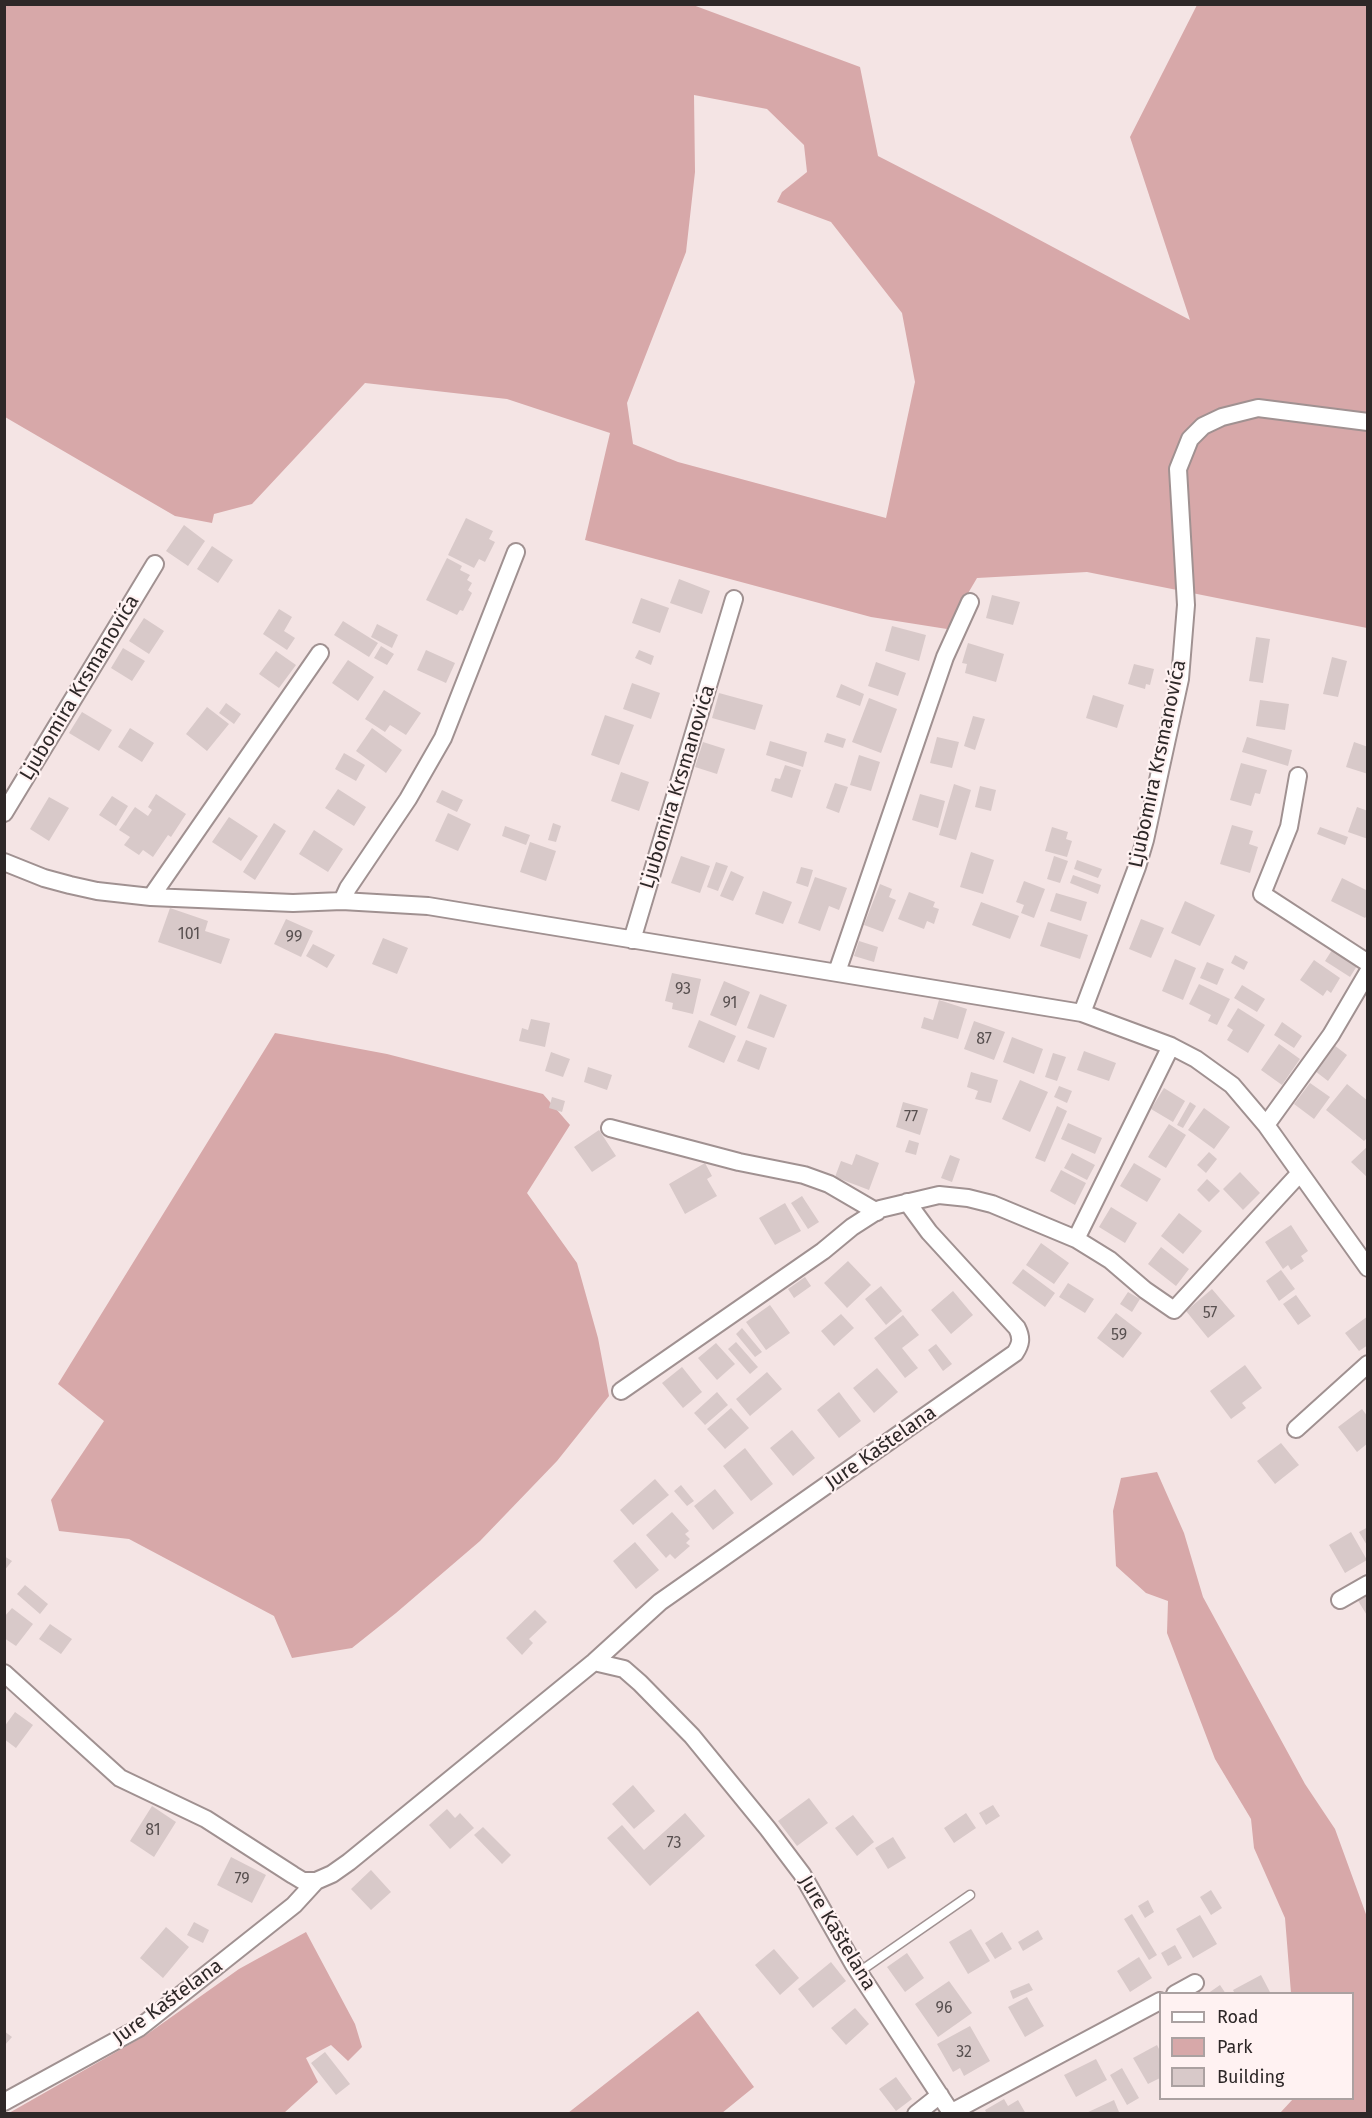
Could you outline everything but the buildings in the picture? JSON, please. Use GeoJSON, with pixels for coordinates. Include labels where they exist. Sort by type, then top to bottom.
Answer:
{"type":"FeatureCollection","features":[{"type":"Feature","properties":{"kind":"street","name":"Ljubomira Krsmanovića"},"geometry":{"type":"LineString","coordinates":[[1082,1012],[1145,840],[1180,679],[1186,605],[1178,468],[1191,439],[1203,426],[1222,417],[1258,408],[1368,422]]}},
{"type":"Feature","properties":{"kind":"street"},"geometry":{"type":"LineString","coordinates":[[342,901],[348,888],[408,799],[443,738],[516,552]]}},
{"type":"Feature","properties":{"kind":"street","name":"Ljubomira Krsmanovića"},"geometry":{"type":"LineString","coordinates":[[4,813],[155,564]]}},
{"type":"Feature","properties":{"kind":"street","name":"Ljubomira Krsmanovića"},"geometry":{"type":"LineString","coordinates":[[632,940],[734,599]]}},
{"type":"Feature","properties":{"kind":"street"},"geometry":{"type":"LineString","coordinates":[[837,972],[945,657],[970,602]]}},
{"type":"Feature","properties":{"kind":"street"},"geometry":{"type":"LineString","coordinates":[[151,897],[320,653]]}},
{"type":"Feature","properties":{"kind":"street"},"geometry":{"type":"LineString","coordinates":[[1298,776],[1289,828],[1262,894],[1368,963]]}},
{"type":"Feature","properties":{"kind":"street"},"geometry":{"type":"LineString","coordinates":[[4,861],[44,878],[97,891],[151,897],[293,903],[342,901],[448,908],[1082,1012],[1171,1046],[1218,1074],[1244,1098],[1266,1125],[1368,1268]]}},
{"type":"Feature","properties":{"kind":"street"},"geometry":{"type":"LineString","coordinates":[[1266,1125],[1331,1035],[1368,972]]}},
{"type":"Feature","properties":{"kind":"street"},"geometry":{"type":"LineString","coordinates":[[1076,1239],[1171,1046]]}},
{"type":"Feature","properties":{"kind":"street"},"geometry":{"type":"LineString","coordinates":[[610,1128],[739,1162],[804,1175],[829,1184],[876,1212]]}},
{"type":"Feature","properties":{"kind":"street"},"geometry":{"type":"LineString","coordinates":[[621,1391],[823,1251],[852,1227],[876,1212],[907,1202],[939,1195],[968,1198],[992,1204],[1076,1239],[1110,1260],[1145,1290],[1174,1310],[1300,1173]]}},
{"type":"Feature","properties":{"kind":"street","name":"Jure Kaštelana"},"geometry":{"type":"LineString","coordinates":[[4,2102],[139,2028],[285,1912],[316,1881],[332,1874],[349,1862],[594,1662],[660,1602],[1015,1353],[1021,1336],[1017,1328],[929,1232],[907,1202]]}},
{"type":"Feature","properties":{"kind":"street"},"geometry":{"type":"LineString","coordinates":[[1296,1429],[1368,1364]]}},
{"type":"Feature","properties":{"kind":"street"},"geometry":{"type":"LineString","coordinates":[[1340,1600],[1368,1584]]}},
{"type":"Feature","properties":{"kind":"street"},"geometry":{"type":"LineString","coordinates":[[620,1638],[624,1669]]}},
{"type":"Feature","properties":{"kind":"street","name":"Jure Kaštelana"},"geometry":{"type":"LineString","coordinates":[[594,1662],[624,1669],[640,1683],[692,1736],[768,1829],[802,1874],[859,1972],[952,2113],[1159,2002]]}},
{"type":"Feature","properties":{"kind":"street"},"geometry":{"type":"LineString","coordinates":[[4,1672],[120,1778],[206,1819],[303,1881],[316,1881]]}},
{"type":"Feature","properties":{"kind":"street"},"geometry":{"type":"LineString","coordinates":[[1179,1992],[1195,1983]]}},
{"type":"Feature","properties":{"kind":"street"},"geometry":{"type":"LineString","coordinates":[[916,2114],[940,2095]]}},
{"type":"Feature","properties":{"kind":"lane"},"geometry":{"type":"LineString","coordinates":[[859,1972],[970,1895]]}},
{"type":"Feature","properties":{"kind":"green space"},"geometry":{"type":"Polygon","coordinates":[[[5,5],[693,5],[860,67],[878,156],[1190,320],[1130,137],[1197,5],[1367,5],[1367,628],[1087,572],[977,578],[947,629],[871,617],[585,540],[610,433],[507,399],[365,383],[252,504],[214,514],[212,523],[175,516],[5,417],[5,5]],[[694,95],[695,172],[686,252],[627,403],[633,444],[678,462],[886,518],[915,382],[902,313],[831,222],[777,202],[782,192],[807,172],[804,145],[767,109],[694,95]]]}},
{"type":"Feature","properties":{"kind":"green space"},"geometry":{"type":"Polygon","coordinates":[[[275,1033],[387,1054],[543,1094],[570,1125],[527,1193],[577,1263],[598,1338],[609,1396],[557,1461],[480,1541],[396,1613],[352,1648],[292,1658],[274,1616],[129,1539],[59,1531],[51,1500],[104,1421],[58,1384],[275,1033]]]}},
{"type":"Feature","properties":{"kind":"green space"},"geometry":{"type":"Polygon","coordinates":[[[1157,1472],[1184,1533],[1203,1597],[1305,1784],[1335,1829],[1367,1917],[1367,2113],[1280,2113],[1292,2100],[1354,2100],[1354,1992],[1291,1992],[1285,1918],[1254,1848],[1251,1819],[1215,1759],[1167,1633],[1168,1601],[1146,1593],[1116,1566],[1113,1511],[1121,1478],[1157,1472]]]}},
{"type":"Feature","properties":{"kind":"green space"},"geometry":{"type":"Polygon","coordinates":[[[306,1932],[355,2024],[362,2047],[348,2061],[331,2045],[306,2058],[318,2082],[284,2113],[9,2113],[146,2035],[239,1969],[306,1932]]]}},
{"type":"Feature","properties":{"kind":"green space"},"geometry":{"type":"Polygon","coordinates":[[[698,2011],[754,2087],[722,2113],[568,2113],[698,2011]]]}}]}
